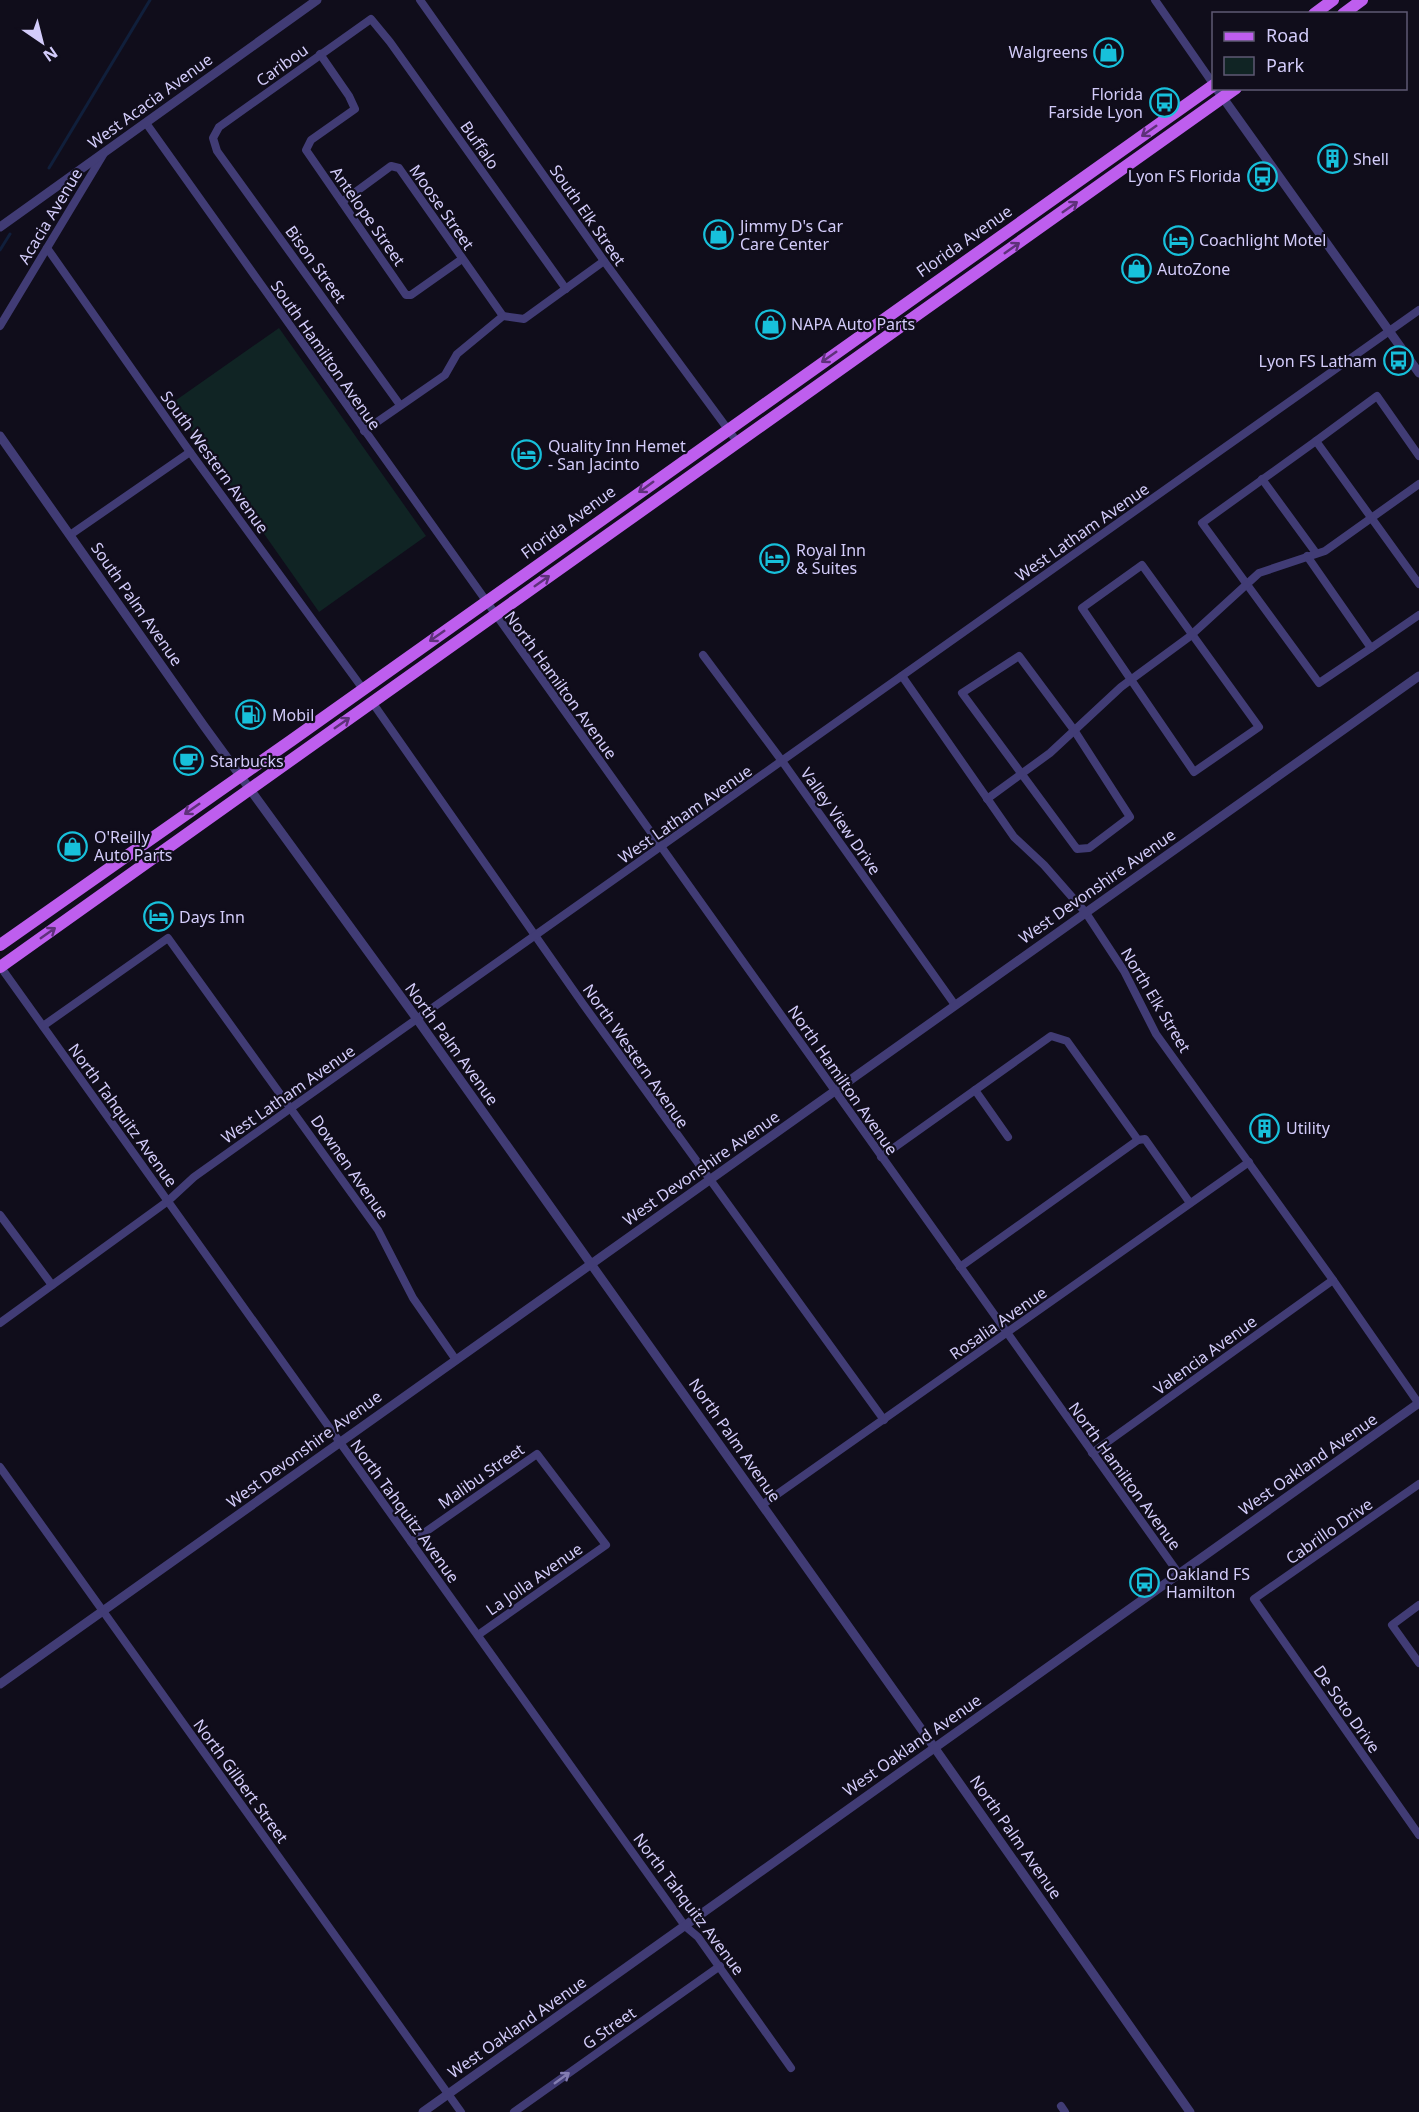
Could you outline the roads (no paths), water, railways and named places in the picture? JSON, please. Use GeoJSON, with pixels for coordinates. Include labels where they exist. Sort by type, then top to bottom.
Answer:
{"type":"FeatureCollection","features":[{"type":"Feature","properties":{"kind":"main road"},"geometry":{"type":"LineString","coordinates":[[1317,12],[1333,0]]}},
{"type":"Feature","properties":{"kind":"main road"},"geometry":{"type":"LineString","coordinates":[[1346,12],[1362,0]]}},
{"type":"Feature","properties":{"kind":"main road","name":"Florida Avenue"},"geometry":{"type":"LineString","coordinates":[[0,945],[1212,86]]}},
{"type":"Feature","properties":{"kind":"main road","name":"Florida Avenue"},"geometry":{"type":"LineString","coordinates":[[0,967],[900,328],[1220,93]]}},
{"type":"Feature","properties":{"kind":"main road"},"geometry":{"type":"LineString","coordinates":[[900,328],[897,322],[904,314],[988,252],[1017,223]]}},
{"type":"Feature","properties":{"kind":"street","name":"West Acacia Avenue"},"geometry":{"type":"LineString","coordinates":[[0,227],[317,0]]}},
{"type":"Feature","properties":{"kind":"street","name":"South Elk Street"},"geometry":{"type":"LineString","coordinates":[[420,0],[604,261],[738,443]]}},
{"type":"Feature","properties":{"kind":"street"},"geometry":{"type":"LineString","coordinates":[[1155,0],[1212,82]]}},
{"type":"Feature","properties":{"kind":"street","name":"Caribou"},"geometry":{"type":"LineString","coordinates":[[213,138],[219,127],[371,19]]}},
{"type":"Feature","properties":{"kind":"street","name":"Buffalo"},"geometry":{"type":"LineString","coordinates":[[371,19],[390,42],[566,289]]}},
{"type":"Feature","properties":{"kind":"street","name":"Antelope Street"},"geometry":{"type":"LineString","coordinates":[[320,54],[349,96],[355,109],[311,140],[306,150],[342,202],[406,294],[411,295],[462,259]]}},
{"type":"Feature","properties":{"kind":"street"},"geometry":{"type":"LineString","coordinates":[[1220,93],[1419,373]]}},
{"type":"Feature","properties":{"kind":"street","name":"South Hamilton Avenue"},"geometry":{"type":"LineString","coordinates":[[146,123],[485,602]]}},
{"type":"Feature","properties":{"kind":"street","name":"Bison Street"},"geometry":{"type":"LineString","coordinates":[[213,138],[217,151],[400,405]]}},
{"type":"Feature","properties":{"kind":"street","name":"Acacia Avenue"},"geometry":{"type":"LineString","coordinates":[[0,326],[104,152]]}},
{"type":"Feature","properties":{"kind":"street","name":"Moose Street"},"geometry":{"type":"LineString","coordinates":[[342,202],[391,166],[399,168],[503,316]]}},
{"type":"Feature","properties":{"kind":"street","name":"South Western Avenue"},"geometry":{"type":"LineString","coordinates":[[46,248],[190,452],[363,689]]}},
{"type":"Feature","properties":{"kind":"street"},"geometry":{"type":"LineString","coordinates":[[364,430],[445,375],[457,354],[503,316],[524,319],[604,261]]}},
{"type":"Feature","properties":{"kind":"street","name":"West Latham Avenue"},"geometry":{"type":"LineString","coordinates":[[0,1323],[168,1201],[194,1177],[1419,310]]}},
{"type":"Feature","properties":{"kind":"street"},"geometry":{"type":"LineString","coordinates":[[1419,456],[1377,396],[1202,523],[1319,683],[1419,615]]}},
{"type":"Feature","properties":{"kind":"street","name":"South Palm Avenue"},"geometry":{"type":"LineString","coordinates":[[0,436],[249,789]]}},
{"type":"Feature","properties":{"kind":"street"},"geometry":{"type":"LineString","coordinates":[[1316,441],[1419,584]]}},
{"type":"Feature","properties":{"kind":"street"},"geometry":{"type":"LineString","coordinates":[[70,535],[190,452]]}},
{"type":"Feature","properties":{"kind":"street"},"geometry":{"type":"LineString","coordinates":[[1262,479],[1316,554]]}},
{"type":"Feature","properties":{"kind":"street"},"geometry":{"type":"LineString","coordinates":[[987,799],[1050,753],[1131,679],[1193,633],[1259,573],[1325,551],[1419,483]]}},
{"type":"Feature","properties":{"kind":"street"},"geometry":{"type":"LineString","coordinates":[[1307,556],[1371,648]]}},
{"type":"Feature","properties":{"kind":"street"},"geometry":{"type":"LineString","coordinates":[[1142,565],[1259,727],[1194,772],[1131,679],[1082,609],[1142,565]]}},
{"type":"Feature","properties":{"kind":"street","name":"North Hamilton Avenue"},"geometry":{"type":"LineString","coordinates":[[485,602],[1179,1574]]}},
{"type":"Feature","properties":{"kind":"street","name":"Valley View Drive"},"geometry":{"type":"LineString","coordinates":[[703,655],[782,761],[955,1005]]}},
{"type":"Feature","properties":{"kind":"street"},"geometry":{"type":"LineString","coordinates":[[1019,656],[1074,730],[1130,817],[1089,848],[1077,849],[1021,775],[962,693],[1019,656]]}},
{"type":"Feature","properties":{"kind":"street","name":"North Elk Street"},"geometry":{"type":"LineString","coordinates":[[902,676],[1014,837],[1044,865],[1086,913],[1124,971],[1156,1034],[1419,1404]]}},
{"type":"Feature","properties":{"kind":"street","name":"West Devonshire Avenue"},"geometry":{"type":"LineString","coordinates":[[0,1683],[1419,676]]}},
{"type":"Feature","properties":{"kind":"street","name":"North Western Avenue"},"geometry":{"type":"LineString","coordinates":[[372,702],[535,937],[709,1181],[884,1420]]}},
{"type":"Feature","properties":{"kind":"street","name":"North Palm Avenue"},"geometry":{"type":"LineString","coordinates":[[249,789],[417,1019],[1190,2112]]}},
{"type":"Feature","properties":{"kind":"street","name":"Downen Avenue"},"geometry":{"type":"LineString","coordinates":[[43,1026],[168,938],[378,1230],[413,1298],[456,1360]]}},
{"type":"Feature","properties":{"kind":"street","name":"North Tahquitz Avenue"},"geometry":{"type":"LineString","coordinates":[[0,967],[685,1926],[698,1937],[720,1966],[791,2068]]}},
{"type":"Feature","properties":{"kind":"street"},"geometry":{"type":"LineString","coordinates":[[881,1157],[1051,1036],[1067,1041],[1138,1140]]}},
{"type":"Feature","properties":{"kind":"street"},"geometry":{"type":"LineString","coordinates":[[975,1090],[1008,1137]]}},
{"type":"Feature","properties":{"kind":"street"},"geometry":{"type":"LineString","coordinates":[[960,1267],[1138,1140],[1145,1139],[1190,1203]]}},
{"type":"Feature","properties":{"kind":"street","name":"Rosalia Avenue"},"geometry":{"type":"LineString","coordinates":[[762,1505],[1249,1162]]}},
{"type":"Feature","properties":{"kind":"street"},"geometry":{"type":"LineString","coordinates":[[0,1215],[52,1285]]}},
{"type":"Feature","properties":{"kind":"street","name":"Valencia Avenue"},"geometry":{"type":"LineString","coordinates":[[1092,1453],[1333,1280]]}},
{"type":"Feature","properties":{"kind":"street","name":"West Oakland Avenue"},"geometry":{"type":"LineString","coordinates":[[423,2112],[1419,1404]]}},
{"type":"Feature","properties":{"kind":"street","name":"Malibu Street"},"geometry":{"type":"LineString","coordinates":[[411,1542],[537,1454],[606,1545]]}},
{"type":"Feature","properties":{"kind":"street","name":"North Gilbert Street"},"geometry":{"type":"LineString","coordinates":[[0,1467],[461,2112]]}},
{"type":"Feature","properties":{"kind":"street","name":"Cabrillo Drive"},"geometry":{"type":"LineString","coordinates":[[1254,1599],[1419,1484]]}},
{"type":"Feature","properties":{"kind":"street","name":"La Jolla Avenue"},"geometry":{"type":"LineString","coordinates":[[478,1635],[606,1545]]}},
{"type":"Feature","properties":{"kind":"street","name":"De Soto Drive"},"geometry":{"type":"LineString","coordinates":[[1254,1599],[1419,1835]]}},
{"type":"Feature","properties":{"kind":"street"},"geometry":{"type":"LineString","coordinates":[[1419,1605],[1392,1625],[1419,1663]]}},
{"type":"Feature","properties":{"kind":"street","name":"G Street"},"geometry":{"type":"LineString","coordinates":[[514,2112],[720,1966]]}},
{"type":"Feature","properties":{"kind":"waterway"},"geometry":{"type":"LineString","coordinates":[[49,168],[150,0]]}},
{"type":"Feature","properties":{"kind":"waterway"},"geometry":{"type":"LineString","coordinates":[[0,250],[10,234]]}},
{"type":"Feature","properties":{"kind":"place","name":"Walgreens"},"geometry":{"type":"Point","coordinates":[1109,52]}},
{"type":"Feature","properties":{"kind":"place","name":"Florida Farside Lyon"},"geometry":{"type":"Point","coordinates":[1164,103]}},
{"type":"Feature","properties":{"kind":"place","name":"Shell"},"geometry":{"type":"Point","coordinates":[1332,159]}},
{"type":"Feature","properties":{"kind":"place","name":"Lyon FS Florida"},"geometry":{"type":"Point","coordinates":[1262,176]}},
{"type":"Feature","properties":{"kind":"place","name":"Jimmy D's Car Care Center"},"geometry":{"type":"Point","coordinates":[719,235]}},
{"type":"Feature","properties":{"kind":"place","name":"Coachlight Motel"},"geometry":{"type":"Point","coordinates":[1178,240]}},
{"type":"Feature","properties":{"kind":"place","name":"AutoZone"},"geometry":{"type":"Point","coordinates":[1136,269]}},
{"type":"Feature","properties":{"kind":"place","name":"NAPA Auto Parts"},"geometry":{"type":"Point","coordinates":[770,324]}},
{"type":"Feature","properties":{"kind":"place","name":"Lyon FS Latham"},"geometry":{"type":"Point","coordinates":[1398,361]}},
{"type":"Feature","properties":{"kind":"place","name":"Quality Inn Hemet - San Jacinto"},"geometry":{"type":"Point","coordinates":[527,455]}},
{"type":"Feature","properties":{"kind":"place","name":"Royal Inn & Suites"},"geometry":{"type":"Point","coordinates":[775,559]}},
{"type":"Feature","properties":{"kind":"place","name":"Mobil"},"geometry":{"type":"Point","coordinates":[251,715]}},
{"type":"Feature","properties":{"kind":"place","name":"Starbucks"},"geometry":{"type":"Point","coordinates":[189,761]}},
{"type":"Feature","properties":{"kind":"place","name":"O'Reilly Auto Parts"},"geometry":{"type":"Point","coordinates":[73,846]}},
{"type":"Feature","properties":{"kind":"place","name":"Days Inn"},"geometry":{"type":"Point","coordinates":[158,917]}},
{"type":"Feature","properties":{"kind":"place","name":"Utility"},"geometry":{"type":"Point","coordinates":[1265,1128]}},
{"type":"Feature","properties":{"kind":"place","name":"Oakland FS Hamilton"},"geometry":{"type":"Point","coordinates":[1145,1583]}}]}
